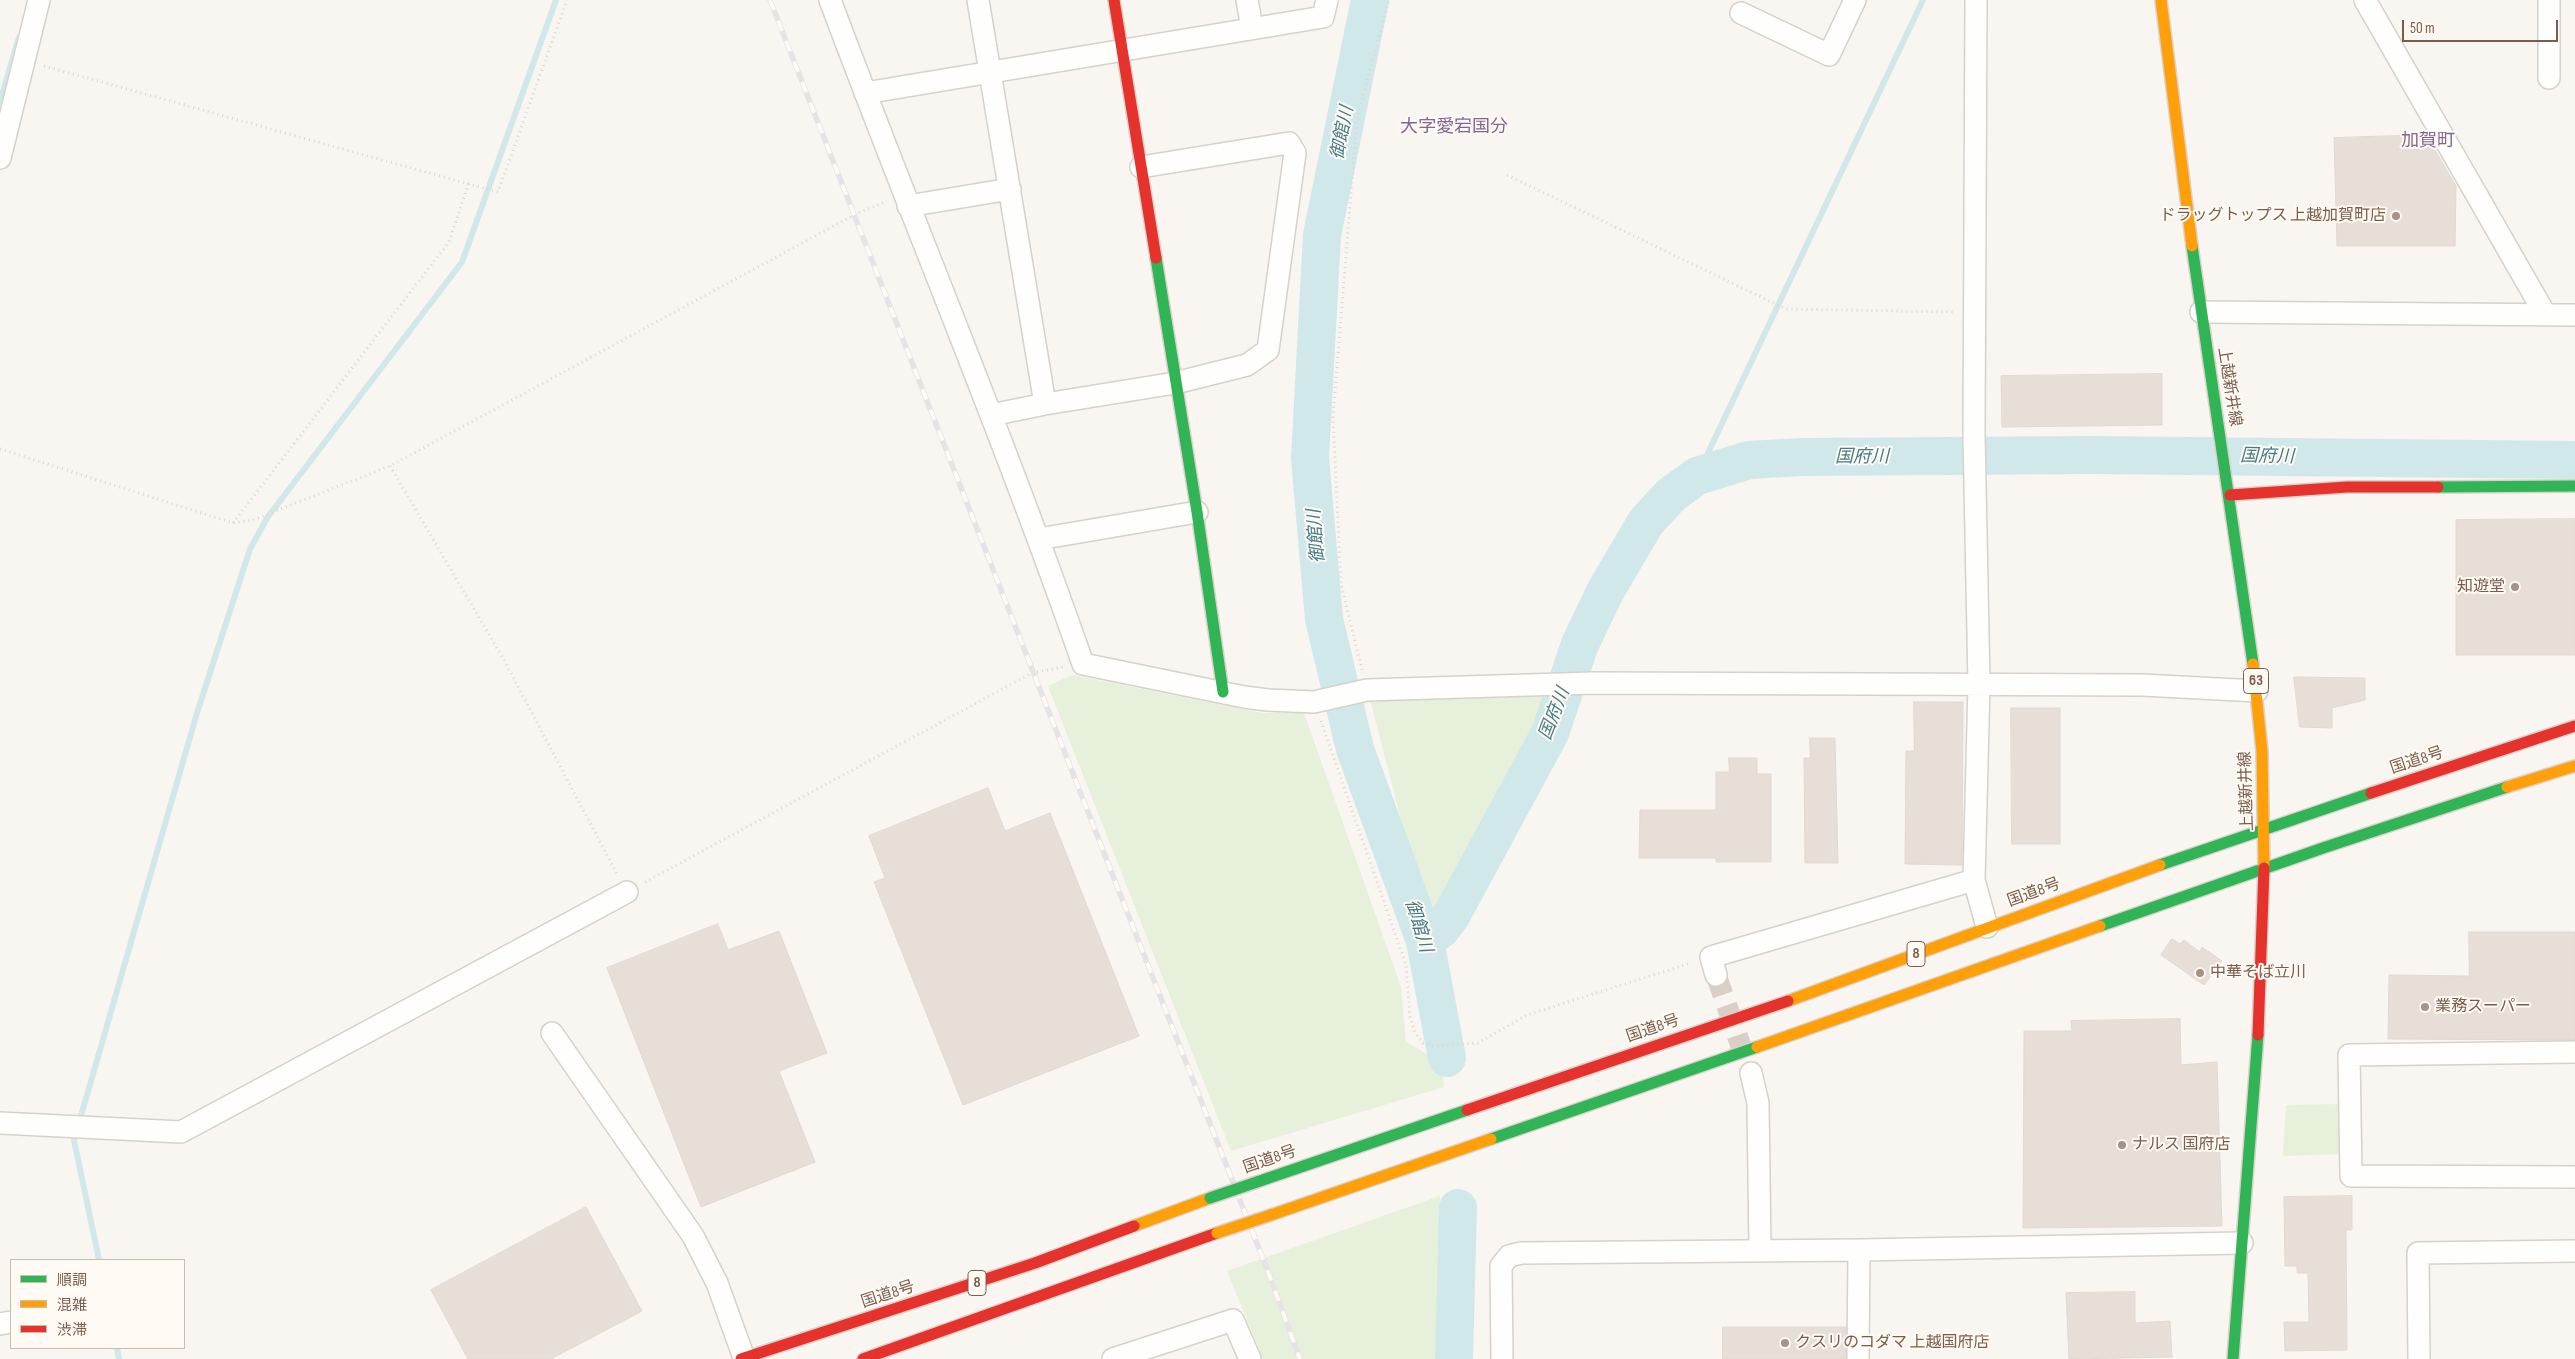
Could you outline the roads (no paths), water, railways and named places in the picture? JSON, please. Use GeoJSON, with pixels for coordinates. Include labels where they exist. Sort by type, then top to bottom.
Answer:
{"type":"FeatureCollection","features":[{"type":"Feature","properties":{"kind":"main road"},"geometry":{"type":"LineString","coordinates":[[1114,0],[1175,383],[1198,512],[1223,692]]}},
{"type":"Feature","properties":{"kind":"main road","name":"上越新井線"},"geometry":{"type":"LineString","coordinates":[[2161,0],[2201,312],[2230,496],[2257,691],[2265,828],[2264,925],[2257,1068],[2233,1359]]}},
{"type":"Feature","properties":{"kind":"main road"},"geometry":{"type":"LineString","coordinates":[[2230,496],[2347,487],[2575,486]]}},
{"type":"Feature","properties":{"kind":"main road","name":"国道8号"},"geometry":{"type":"LineString","coordinates":[[742,1358],[1008,1272],[1210,1198],[1862,976],[1987,927],[2265,828],[2575,726]]}},
{"type":"Feature","properties":{"kind":"main road","name":"8"},"geometry":{"type":"LineString","coordinates":[[863,1359],[1217,1233],[1600,1102],[2264,868],[2478,796],[2575,766]]}},
{"type":"Feature","properties":{"kind":"street"},"geometry":{"type":"LineString","coordinates":[[0,158],[22,60],[39,0]]}},
{"type":"Feature","properties":{"kind":"street"},"geometry":{"type":"LineString","coordinates":[[830,0],[906,200],[1040,539],[1083,664],[1268,700],[1314,702],[1367,690],[1593,683],[2142,685],[2257,691]]}},
{"type":"Feature","properties":{"kind":"street"},"geometry":{"type":"LineString","coordinates":[[978,0],[1045,404]]}},
{"type":"Feature","properties":{"kind":"street"},"geometry":{"type":"LineString","coordinates":[[1247,0],[1252,28]]}},
{"type":"Feature","properties":{"kind":"street"},"geometry":{"type":"LineString","coordinates":[[865,93],[991,70],[1323,17],[1327,0]]}},
{"type":"Feature","properties":{"kind":"street"},"geometry":{"type":"LineString","coordinates":[[1741,13],[1829,55],[1855,0]]}},
{"type":"Feature","properties":{"kind":"street"},"geometry":{"type":"LineString","coordinates":[[1976,0],[1974,487],[1979,684],[1974,880],[1987,927]]}},
{"type":"Feature","properties":{"kind":"street"},"geometry":{"type":"LineString","coordinates":[[2365,0],[2545,314]]}},
{"type":"Feature","properties":{"kind":"street"},"geometry":{"type":"LineString","coordinates":[[2549,0],[2549,78]]}},
{"type":"Feature","properties":{"kind":"street"},"geometry":{"type":"LineString","coordinates":[[991,415],[1045,404],[1175,383],[1247,365],[1268,350],[1295,153],[1290,143],[1141,167]]}},
{"type":"Feature","properties":{"kind":"street"},"geometry":{"type":"LineString","coordinates":[[906,200],[1010,189]]}},
{"type":"Feature","properties":{"kind":"street"},"geometry":{"type":"LineString","coordinates":[[2201,312],[2575,315]]}},
{"type":"Feature","properties":{"kind":"street"},"geometry":{"type":"LineString","coordinates":[[1040,539],[1198,512]]}},
{"type":"Feature","properties":{"kind":"street"},"geometry":{"type":"LineString","coordinates":[[1713,966],[1974,880]]}},
{"type":"Feature","properties":{"kind":"street"},"geometry":{"type":"LineString","coordinates":[[0,1123],[181,1132],[627,892]]}},
{"type":"Feature","properties":{"kind":"street"},"geometry":{"type":"LineString","coordinates":[[552,1033],[693,1236],[717,1284],[742,1358]]}},
{"type":"Feature","properties":{"kind":"street"},"geometry":{"type":"LineString","coordinates":[[2575,1052],[2349,1055],[2351,1176],[2575,1177]]}},
{"type":"Feature","properties":{"kind":"street"},"geometry":{"type":"LineString","coordinates":[[1751,1073],[1758,1103],[1760,1251]]}},
{"type":"Feature","properties":{"kind":"street"},"geometry":{"type":"LineString","coordinates":[[1502,1359],[1501,1266],[1509,1256],[1521,1253],[1859,1250],[2242,1243]]}},
{"type":"Feature","properties":{"kind":"street"},"geometry":{"type":"LineString","coordinates":[[1858,1359],[1859,1250]]}},
{"type":"Feature","properties":{"kind":"street"},"geometry":{"type":"LineString","coordinates":[[2419,1359],[2418,1252],[2575,1251]]}},
{"type":"Feature","properties":{"kind":"street"},"geometry":{"type":"LineString","coordinates":[[1113,1359],[1148,1353],[1233,1320],[1250,1359]]}},
{"type":"Feature","properties":{"kind":"waterway"},"geometry":{"type":"LineString","coordinates":[[99,1259],[74,1140],[197,713],[250,549],[267,518],[462,262],[556,0]]}},
{"type":"Feature","properties":{"kind":"waterway","name":"御館川"},"geometry":{"type":"LineString","coordinates":[[1370,0],[1322,235],[1310,458],[1324,619],[1355,749],[1425,941],[1447,1058]]}},
{"type":"Feature","properties":{"kind":"waterway"},"geometry":{"type":"LineString","coordinates":[[1697,476],[1923,0]]}},
{"type":"Feature","properties":{"kind":"waterway"},"geometry":{"type":"LineString","coordinates":[[0,102],[19,37]]}},
{"type":"Feature","properties":{"kind":"waterway","name":"国府川"},"geometry":{"type":"LineString","coordinates":[[1425,941],[1441,929],[1451,916],[1550,733],[1580,644],[1606,590],[1646,522],[1671,495],[1697,476],[1749,460],[1802,457],[2091,455],[2575,460]]}},
{"type":"Feature","properties":{"kind":"waterway","name":"御館川"},"geometry":{"type":"LineString","coordinates":[[1454,1359],[1458,1208]]}},
{"type":"Feature","properties":{"kind":"waterway"},"geometry":{"type":"LineString","coordinates":[[117,1349],[119,1359]]}},
{"type":"Feature","properties":{"kind":"tunnel"},"geometry":{"type":"LineString","coordinates":[[1716,975],[1748,1066]]}},
{"type":"Feature","properties":{"kind":"railway"},"geometry":{"type":"LineString","coordinates":[[770,0],[1267,1269],[1300,1359]]}},
{"type":"Feature","properties":{"kind":"place","name":"ドラッグトップス 上越加賀町店"},"geometry":{"type":"Point","coordinates":[2396,216]}},
{"type":"Feature","properties":{"kind":"place","name":"知遊堂"},"geometry":{"type":"Point","coordinates":[2515,587]}},
{"type":"Feature","properties":{"kind":"place","name":"中華そば立川"},"geometry":{"type":"Point","coordinates":[2200,973]}},
{"type":"Feature","properties":{"kind":"place","name":"業務スーパー"},"geometry":{"type":"Point","coordinates":[2425,1007]}},
{"type":"Feature","properties":{"kind":"place","name":"ナルス 国府店"},"geometry":{"type":"Point","coordinates":[2122,1145]}},
{"type":"Feature","properties":{"kind":"place","name":"クスリのコダマ 上越国府店"},"geometry":{"type":"Point","coordinates":[1785,1343]}},
{"type":"Feature","properties":{"kind":"district","name":"大字愛宕国分"},"geometry":{"type":"Point","coordinates":[1454,127]}},
{"type":"Feature","properties":{"kind":"district","name":"加賀町"},"geometry":{"type":"Point","coordinates":[2428,141]}}]}
